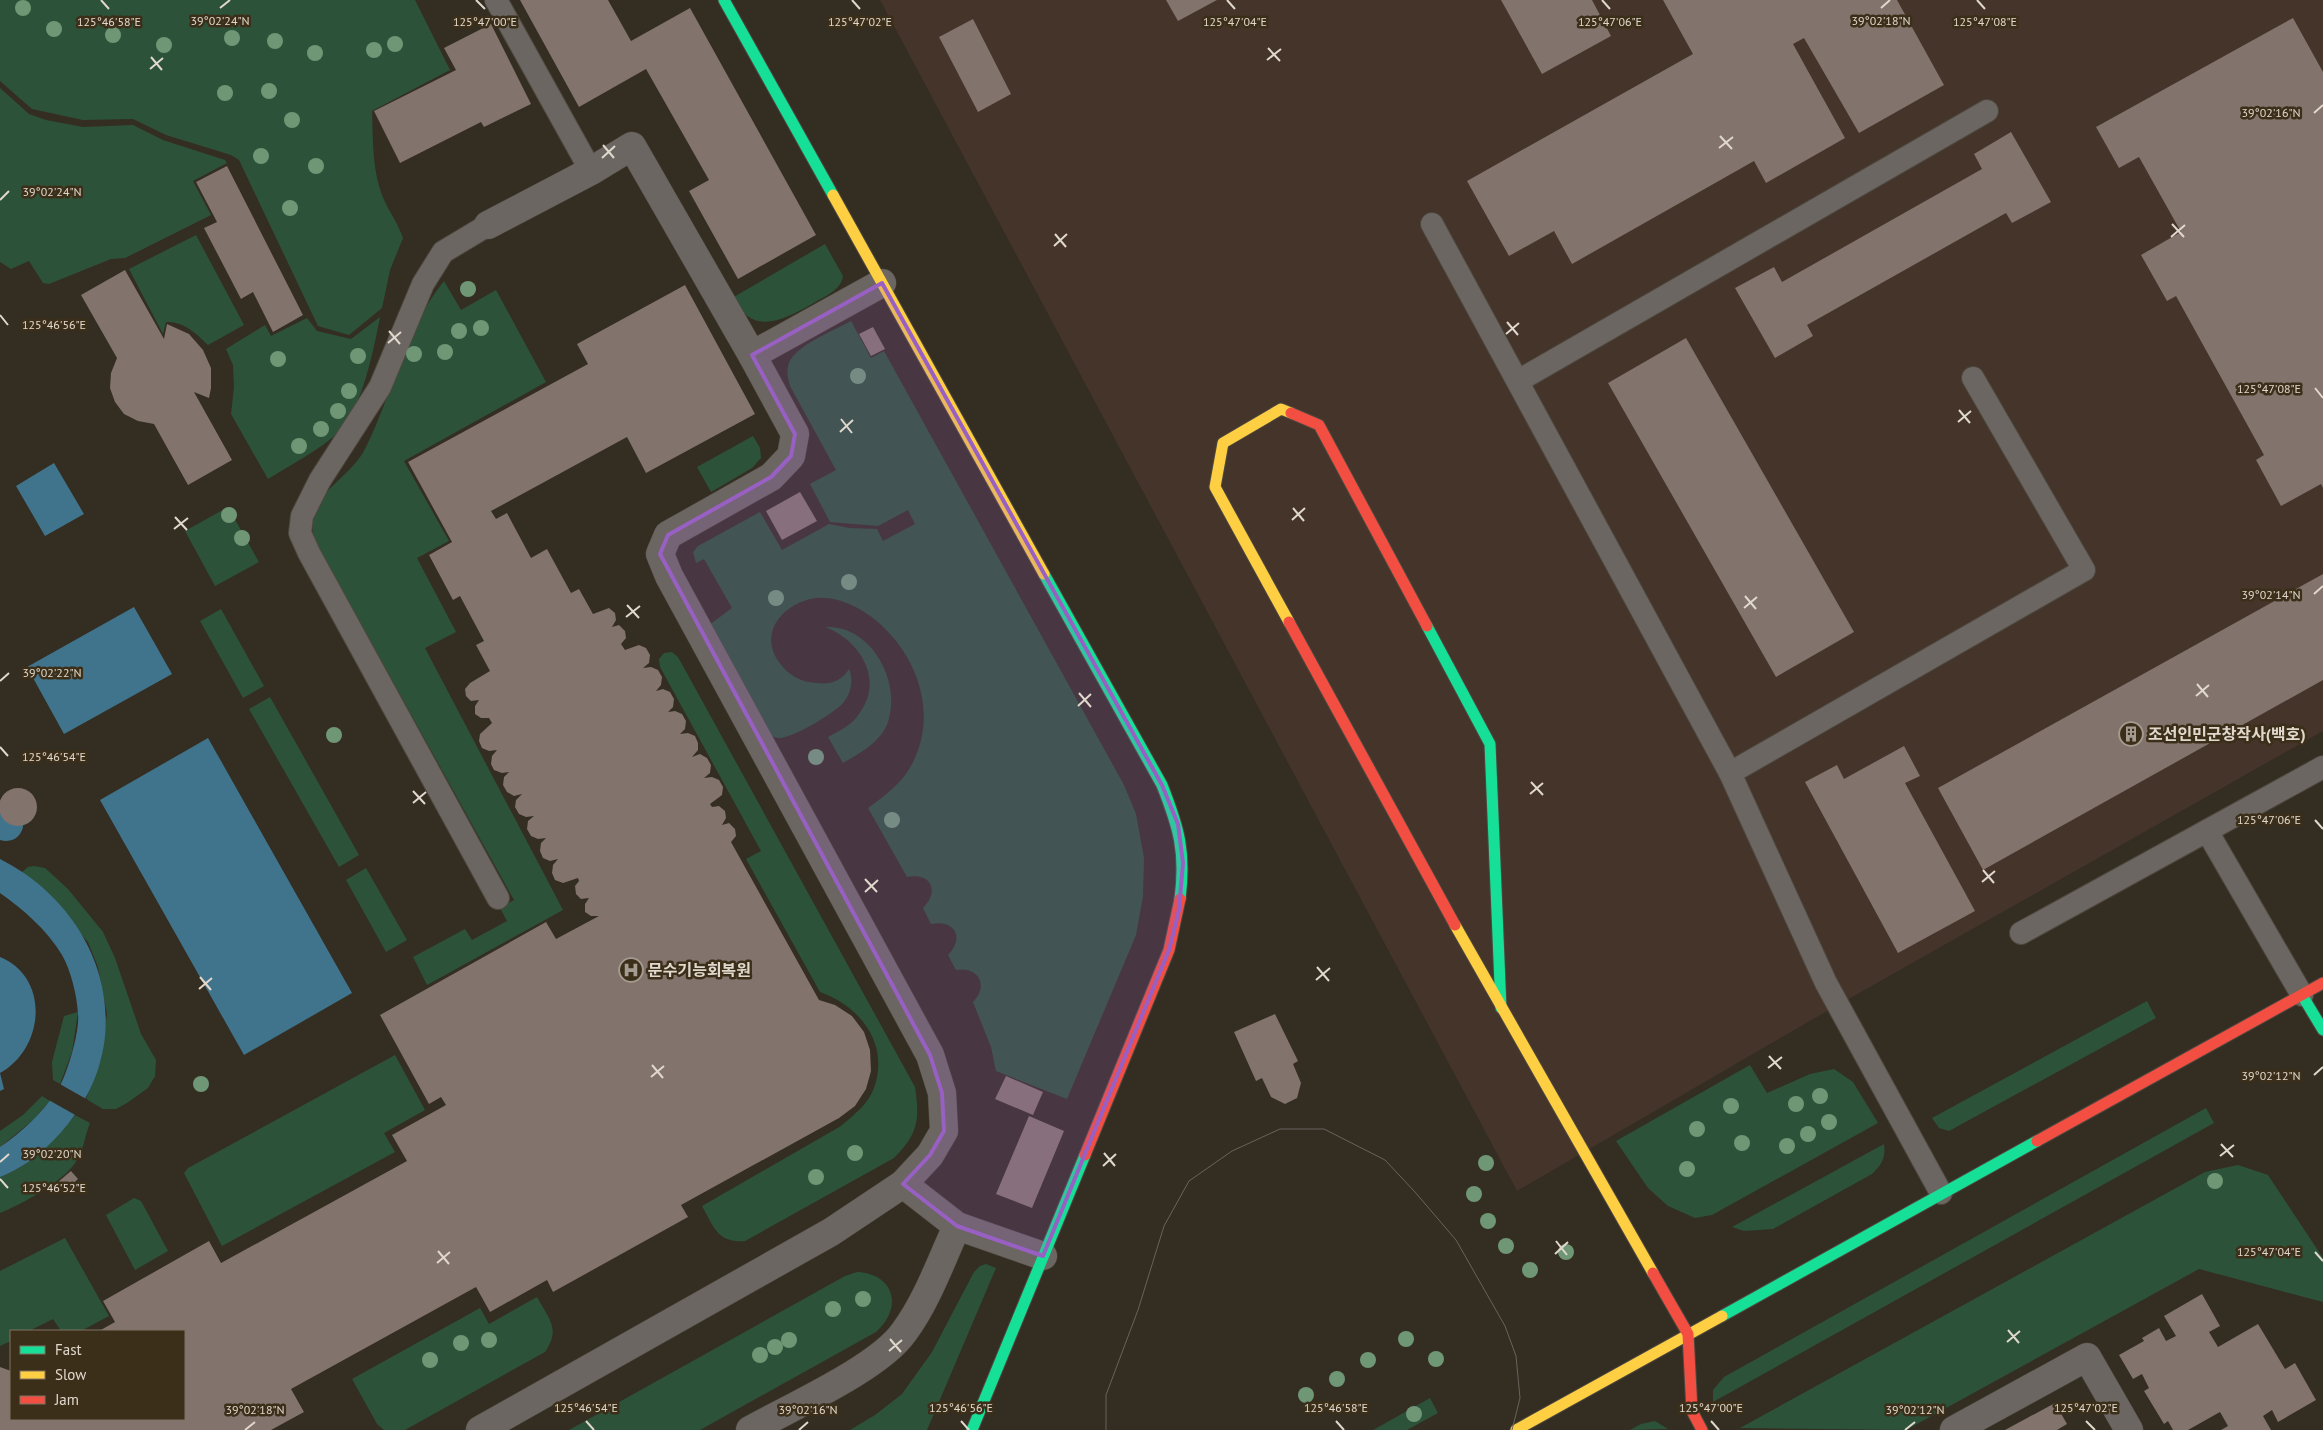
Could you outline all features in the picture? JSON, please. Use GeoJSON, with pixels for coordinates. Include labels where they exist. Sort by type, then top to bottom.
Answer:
{"type":"FeatureCollection","features":[{"type":"Feature","properties":{"kind":"street"},"geometry":{"type":"LineString","coordinates":[[724,0],[1162,785],[1178,824],[1182,872],[1179,910],[1169,950],[972,1430]]}},
{"type":"Feature","properties":{"kind":"street"},"geometry":{"type":"LineString","coordinates":[[480,1430],[831,1232],[903,1184],[930,1155],[944,1130],[942,1093],[930,1055],[668,576],[660,554],[668,535],[771,477],[790,456],[794,434],[752,355],[632,146],[591,171],[488,225]]}},
{"type":"Feature","properties":{"kind":"street"},"geometry":{"type":"LineString","coordinates":[[752,355],[882,283]]}},
{"type":"Feature","properties":{"kind":"street"},"geometry":{"type":"LineString","coordinates":[[1501,1008],[1490,744],[1319,425],[1281,409],[1222,443],[1215,487],[1501,1008],[1688,1334],[1692,1411],[1702,1430]]}},
{"type":"Feature","properties":{"kind":"street"},"geometry":{"type":"LineString","coordinates":[[1516,1430],[2323,983]]}},
{"type":"Feature","properties":{"kind":"street"},"geometry":{"type":"LineString","coordinates":[[2302,995],[2323,1030]]}},
{"type":"Feature","properties":{"kind":"street"},"geometry":{"type":"LineString","coordinates":[[903,1184],[957,1226],[1043,1256]]}},
{"type":"Feature","properties":{"kind":"street"},"geometry":{"type":"LineString","coordinates":[[750,1430],[869,1364],[904,1333],[929,1288],[957,1226]]}},
{"type":"Feature","properties":{"kind":"street"},"geometry":{"type":"LineString","coordinates":[[1954,1430],[2087,1357],[2129,1430]]}},
{"type":"Feature","properties":{"kind":"lane"},"geometry":{"type":"LineString","coordinates":[[496,0],[591,171]]}},
{"type":"Feature","properties":{"kind":"lane"},"geometry":{"type":"LineString","coordinates":[[1518,381],[1987,111]]}},
{"type":"Feature","properties":{"kind":"lane"},"geometry":{"type":"LineString","coordinates":[[1432,224],[1730,773],[1826,983],[1941,1193]]}},
{"type":"Feature","properties":{"kind":"lane"},"geometry":{"type":"LineString","coordinates":[[488,225],[443,252],[423,284],[380,387],[320,480],[302,516],[300,533],[309,553],[498,898]]}},
{"type":"Feature","properties":{"kind":"lane"},"geometry":{"type":"LineString","coordinates":[[1730,773],[2084,570],[1973,378]]}},
{"type":"Feature","properties":{"kind":"lane"},"geometry":{"type":"LineString","coordinates":[[2022,933],[2323,767]]}},
{"type":"Feature","properties":{"kind":"lane"},"geometry":{"type":"LineString","coordinates":[[2207,831],[2302,995]]}},
{"type":"Feature","properties":{"kind":"highlighted area"},"geometry":{"type":"Polygon","coordinates":[[[882,283],[1162,785],[1178,824],[1183,863],[1179,910],[1169,950],[1043,1256],[957,1226],[903,1184],[930,1155],[944,1131],[942,1093],[930,1055],[660,554],[668,535],[771,477],[791,456],[795,434],[752,355],[882,283]]]}},
{"type":"Feature","properties":{"kind":"shaded area"},"geometry":{"type":"Polygon","coordinates":[[[880,0],[2323,0],[2323,731],[1815,1018],[1517,1191],[880,0]]]}},
{"type":"Feature","properties":{"kind":"green space"},"geometry":{"type":"Polygon","coordinates":[[[0,0],[415,0],[450,70],[372,111],[373,150],[377,179],[382,196],[403,238],[390,270],[382,308],[349,335],[318,326],[239,160],[231,155],[166,135],[133,119],[83,120],[32,109],[0,81],[0,0]]]}},
{"type":"Feature","properties":{"kind":"green space"},"geometry":{"type":"Polygon","coordinates":[[[0,88],[29,114],[46,120],[83,127],[133,125],[163,140],[225,160],[227,163],[193,181],[211,215],[125,258],[111,259],[49,284],[43,283],[29,261],[11,269],[0,262],[0,88]]]}},
{"type":"Feature","properties":{"kind":"green space"},"geometry":{"type":"Polygon","coordinates":[[[196,235],[244,325],[208,345],[194,332],[178,323],[166,322],[163,334],[129,269],[196,235]]]}},
{"type":"Feature","properties":{"kind":"green space"},"geometry":{"type":"Polygon","coordinates":[[[825,244],[843,276],[842,281],[835,290],[790,316],[779,320],[759,321],[749,317],[740,310],[732,298],[825,244]]]}},
{"type":"Feature","properties":{"kind":"green space"},"geometry":{"type":"Polygon","coordinates":[[[444,281],[461,310],[496,290],[546,382],[404,461],[449,541],[417,558],[456,632],[425,648],[563,910],[427,985],[413,957],[465,929],[472,940],[507,921],[500,908],[514,900],[320,550],[314,534],[312,518],[316,507],[326,493],[354,465],[365,449],[409,340],[419,319],[444,281]]]}},
{"type":"Feature","properties":{"kind":"green space"},"geometry":{"type":"Polygon","coordinates":[[[380,317],[366,377],[347,422],[339,432],[322,445],[268,479],[231,414],[234,387],[233,365],[226,349],[265,325],[271,336],[307,318],[317,331],[351,339],[380,317]]]}},
{"type":"Feature","properties":{"kind":"green space"},"geometry":{"type":"Polygon","coordinates":[[[851,321],[871,358],[884,351],[1124,785],[1136,814],[1144,858],[1143,896],[1136,935],[1067,1099],[996,1071],[991,1047],[973,1002],[980,990],[979,978],[971,971],[956,970],[948,955],[956,942],[955,931],[946,924],[931,924],[923,908],[931,895],[932,889],[930,884],[922,877],[907,877],[868,808],[892,789],[907,772],[919,749],[923,731],[924,713],[922,696],[910,662],[900,647],[874,619],[846,603],[826,598],[816,598],[794,605],[778,620],[773,630],[771,640],[773,651],[779,662],[786,671],[795,677],[816,683],[835,681],[843,677],[849,669],[851,673],[850,691],[843,703],[816,723],[799,732],[783,738],[777,738],[770,735],[709,625],[732,608],[704,559],[696,563],[693,552],[698,546],[760,512],[782,550],[829,524],[849,528],[877,529],[883,541],[915,524],[908,510],[878,526],[830,522],[810,484],[836,470],[790,386],[788,366],[793,357],[807,345],[851,321]]]}},
{"type":"Feature","properties":{"kind":"green space"},"geometry":{"type":"Polygon","coordinates":[[[753,436],[760,448],[761,458],[752,468],[711,492],[697,467],[753,436]]]}},
{"type":"Feature","properties":{"kind":"green space"},"geometry":{"type":"Polygon","coordinates":[[[228,507],[259,562],[215,586],[185,531],[228,507]]]}},
{"type":"Feature","properties":{"kind":"green space"},"geometry":{"type":"Polygon","coordinates":[[[221,609],[264,686],[243,698],[200,621],[221,609]]]}},
{"type":"Feature","properties":{"kind":"green space"},"geometry":{"type":"Polygon","coordinates":[[[825,627],[841,629],[856,635],[869,645],[879,658],[891,690],[891,706],[885,729],[869,746],[843,763],[828,737],[849,725],[859,714],[870,688],[869,675],[858,651],[849,641],[825,627]]]}},
{"type":"Feature","properties":{"kind":"green space"},"geometry":{"type":"Polygon","coordinates":[[[672,652],[678,657],[915,1087],[917,1099],[917,1118],[913,1134],[894,1158],[745,1241],[736,1241],[722,1236],[713,1227],[702,1206],[846,1122],[860,1109],[874,1088],[878,1072],[878,1056],[868,1029],[859,1017],[834,998],[820,992],[746,859],[761,851],[660,667],[659,659],[664,653],[672,652]]]}},
{"type":"Feature","properties":{"kind":"green space"},"geometry":{"type":"Polygon","coordinates":[[[270,697],[359,855],[339,867],[249,709],[270,697]]]}},
{"type":"Feature","properties":{"kind":"green space"},"geometry":{"type":"Polygon","coordinates":[[[28,867],[45,868],[68,889],[103,932],[115,958],[141,1034],[156,1060],[155,1076],[148,1088],[116,1109],[103,1109],[86,1099],[101,1059],[107,1014],[98,967],[88,942],[22,872],[28,867]]]}},
{"type":"Feature","properties":{"kind":"green space"},"geometry":{"type":"Polygon","coordinates":[[[366,868],[407,940],[386,952],[346,880],[366,868]]]}},
{"type":"Feature","properties":{"kind":"green space"},"geometry":{"type":"Polygon","coordinates":[[[2147,1001],[2156,1018],[1949,1131],[1939,1128],[1932,1118],[2147,1001]]]}},
{"type":"Feature","properties":{"kind":"green space"},"geometry":{"type":"Polygon","coordinates":[[[78,1012],[72,1052],[60,1084],[53,1080],[52,1062],[64,1016],[78,1012]]]}},
{"type":"Feature","properties":{"kind":"green space"},"geometry":{"type":"Polygon","coordinates":[[[395,1055],[425,1110],[384,1133],[395,1152],[222,1246],[184,1173],[188,1168],[395,1055]]]}},
{"type":"Feature","properties":{"kind":"green space"},"geometry":{"type":"Polygon","coordinates":[[[1750,1065],[1767,1093],[1810,1074],[1834,1069],[1853,1082],[1878,1123],[1712,1215],[1695,1218],[1668,1206],[1648,1188],[1616,1141],[1750,1065]]]}},
{"type":"Feature","properties":{"kind":"green space"},"geometry":{"type":"Polygon","coordinates":[[[42,1096],[50,1101],[33,1120],[0,1147],[0,1131],[23,1115],[42,1096]]]}},
{"type":"Feature","properties":{"kind":"green space"},"geometry":{"type":"Polygon","coordinates":[[[2206,1108],[2214,1123],[1713,1402],[1713,1390],[1724,1377],[2206,1108]]]}},
{"type":"Feature","properties":{"kind":"green space"},"geometry":{"type":"Polygon","coordinates":[[[75,1115],[90,1123],[81,1151],[71,1168],[42,1191],[0,1213],[0,1177],[22,1166],[42,1151],[75,1115]]]}},
{"type":"Feature","properties":{"kind":"green space"},"geometry":{"type":"Polygon","coordinates":[[[1884,1144],[1882,1160],[1872,1174],[1773,1229],[1744,1231],[1732,1227],[1884,1144]]]}},
{"type":"Feature","properties":{"kind":"green space"},"geometry":{"type":"Polygon","coordinates":[[[2238,1165],[2268,1175],[2323,1258],[2323,1302],[2199,1269],[1906,1430],[1740,1428],[2205,1172],[2238,1165]]]}},
{"type":"Feature","properties":{"kind":"green space"},"geometry":{"type":"Polygon","coordinates":[[[134,1198],[141,1201],[168,1251],[135,1270],[106,1215],[134,1198]]]}},
{"type":"Feature","properties":{"kind":"green space"},"geometry":{"type":"Polygon","coordinates":[[[65,1238],[109,1316],[83,1330],[60,1330],[53,1319],[31,1330],[10,1330],[10,1341],[0,1346],[0,1271],[65,1238]]]}},
{"type":"Feature","properties":{"kind":"green space"},"geometry":{"type":"Polygon","coordinates":[[[986,1264],[996,1268],[927,1430],[850,1430],[875,1415],[902,1394],[932,1352],[974,1272],[980,1266],[986,1264]]]}},
{"type":"Feature","properties":{"kind":"green space"},"geometry":{"type":"Polygon","coordinates":[[[857,1272],[870,1274],[880,1279],[887,1286],[891,1294],[890,1313],[876,1332],[700,1430],[569,1430],[845,1276],[857,1272]]]}},
{"type":"Feature","properties":{"kind":"green space"},"geometry":{"type":"Polygon","coordinates":[[[537,1297],[552,1324],[553,1330],[550,1344],[545,1352],[405,1430],[384,1430],[377,1424],[352,1379],[480,1308],[489,1324],[537,1297]]]}},
{"type":"Feature","properties":{"kind":"green space"},"geometry":{"type":"Polygon","coordinates":[[[1430,1398],[1438,1413],[1407,1430],[1373,1430],[1430,1398]]]}},
{"type":"Feature","properties":{"kind":"green space"},"geometry":{"type":"Polygon","coordinates":[[[1655,1421],[1668,1429],[1630,1430],[1641,1424],[1655,1421]]]}},
{"type":"Feature","properties":{"kind":"water"},"geometry":{"type":"Polygon","coordinates":[[[54,463],[84,514],[45,536],[16,486],[54,463]]]}},
{"type":"Feature","properties":{"kind":"water"},"geometry":{"type":"Polygon","coordinates":[[[134,607],[172,674],[64,734],[27,667],[134,607]]]}},
{"type":"Feature","properties":{"kind":"water"},"geometry":{"type":"Polygon","coordinates":[[[208,738],[352,993],[244,1055],[100,800],[208,738]]]}},
{"type":"Feature","properties":{"kind":"water"},"geometry":{"type":"Polygon","coordinates":[[[0,803],[8,803],[21,814],[23,828],[15,839],[8,841],[0,840],[0,803]]]}},
{"type":"Feature","properties":{"kind":"water"},"geometry":{"type":"Polygon","coordinates":[[[0,859],[35,881],[64,909],[85,941],[100,976],[106,1013],[103,1051],[90,1088],[68,1124],[54,1140],[29,1162],[0,1177],[0,1147],[31,1122],[57,1091],[65,1075],[72,1053],[78,1022],[75,991],[62,955],[34,921],[0,893],[0,859]]]}},
{"type":"Feature","properties":{"kind":"water"},"geometry":{"type":"Polygon","coordinates":[[[0,957],[16,967],[28,981],[34,997],[36,1014],[33,1031],[26,1048],[15,1062],[0,1073],[0,957]]]}},
{"type":"Feature","properties":{"kind":"water"},"geometry":{"type":"Polygon","coordinates":[[[0,1073],[4,1089],[0,1091],[0,1073]]]}},
{"type":"Feature","properties":{"kind":"pier"},"geometry":{"type":"Polygon","coordinates":[[[58,1083],[88,1100],[77,1116],[47,1099],[58,1083]]]}},
{"type":"Feature","properties":{"kind":"building"},"geometry":{"type":"Polygon","coordinates":[[[520,0],[608,0],[631,41],[690,8],[816,235],[738,279],[689,191],[709,180],[646,69],[579,107],[520,0]]]}},
{"type":"Feature","properties":{"kind":"building"},"geometry":{"type":"Polygon","coordinates":[[[1166,0],[1217,0],[1178,21],[1166,0]]]}},
{"type":"Feature","properties":{"kind":"building"},"geometry":{"type":"Polygon","coordinates":[[[1501,0],[1592,0],[1611,36],[1542,74],[1501,0]]]}},
{"type":"Feature","properties":{"kind":"building"},"geometry":{"type":"Polygon","coordinates":[[[1663,0],[1897,0],[1944,85],[1859,133],[1804,38],[1793,44],[1845,138],[1766,183],[1754,161],[1572,264],[1554,231],[1509,256],[1467,181],[1693,54],[1663,0]]]}},
{"type":"Feature","properties":{"kind":"building"},"geometry":{"type":"Polygon","coordinates":[[[2293,18],[2323,72],[2323,488],[2321,484],[2281,506],[2256,460],[2264,455],[2176,296],[2167,301],[2141,255],[2181,232],[2139,157],[2119,168],[2096,127],[2293,18]]]}},
{"type":"Feature","properties":{"kind":"building"},"geometry":{"type":"Polygon","coordinates":[[[973,19],[1011,94],[978,112],[939,37],[973,19]]]}},
{"type":"Feature","properties":{"kind":"building"},"geometry":{"type":"Polygon","coordinates":[[[491,24],[531,104],[484,127],[481,122],[400,163],[374,111],[456,70],[444,48],[491,24]]]}},
{"type":"Feature","properties":{"kind":"building"},"geometry":{"type":"Polygon","coordinates":[[[2011,132],[2051,202],[2012,223],[2006,213],[1807,325],[1813,336],[1775,358],[1735,288],[1774,267],[1782,282],[1982,169],[1974,154],[2011,132]]]}},
{"type":"Feature","properties":{"kind":"building"},"geometry":{"type":"Polygon","coordinates":[[[227,166],[303,315],[273,332],[253,292],[241,299],[204,228],[217,222],[196,182],[227,166]]]}},
{"type":"Feature","properties":{"kind":"building"},"geometry":{"type":"Polygon","coordinates":[[[125,270],[164,339],[167,324],[189,334],[203,350],[211,368],[209,398],[194,392],[232,460],[188,485],[154,424],[138,421],[124,414],[115,402],[110,388],[111,373],[117,358],[81,295],[125,270]]]}},
{"type":"Feature","properties":{"kind":"building","name":"문수기능회복원"},"geometry":{"type":"Polygon","coordinates":[[[685,285],[755,414],[646,473],[627,437],[491,511],[496,519],[507,513],[531,558],[547,549],[571,593],[579,589],[593,614],[609,608],[615,613],[616,620],[612,627],[619,625],[625,631],[626,638],[621,644],[625,650],[639,645],[646,648],[650,655],[649,663],[643,668],[651,667],[658,670],[662,677],[661,685],[656,691],[663,689],[670,692],[674,699],[673,707],[668,712],[675,711],[682,714],[686,721],[685,729],[680,734],[688,733],[695,736],[698,743],[698,750],[692,757],[700,754],[707,758],[711,765],[710,773],[704,778],[712,777],[719,780],[723,787],[722,795],[710,804],[712,807],[719,806],[725,811],[726,818],[722,825],[729,823],[735,829],[736,836],[731,842],[819,1000],[835,1005],[852,1016],[864,1032],[870,1050],[871,1071],[866,1089],[855,1106],[839,1118],[681,1205],[688,1217],[553,1292],[547,1280],[490,1312],[476,1287],[291,1389],[304,1412],[271,1430],[0,1430],[0,1367],[10,1371],[10,1420],[185,1420],[185,1330],[101,1330],[115,1322],[103,1301],[209,1241],[221,1263],[407,1161],[392,1135],[446,1105],[441,1097],[429,1104],[380,1015],[546,922],[556,939],[599,916],[591,916],[585,912],[585,904],[589,898],[581,899],[576,894],[575,886],[579,881],[578,878],[563,883],[555,880],[552,873],[553,865],[558,859],[550,861],[543,858],[540,851],[541,843],[546,838],[538,839],[531,836],[527,829],[528,821],[534,816],[526,817],[519,814],[515,807],[516,800],[522,794],[514,796],[507,792],[503,785],[504,777],[509,772],[502,773],[494,770],[491,764],[492,756],[497,750],[489,751],[482,748],[479,741],[480,734],[492,723],[489,718],[481,718],[475,714],[475,706],[479,700],[471,701],[466,696],[465,689],[470,683],[490,671],[476,645],[484,641],[460,596],[453,600],[429,555],[452,542],[408,462],[588,364],[577,344],[685,285]]]}},
{"type":"Feature","properties":{"kind":"building"},"geometry":{"type":"Polygon","coordinates":[[[873,327],[885,349],[871,356],[859,334],[873,327]]]}},
{"type":"Feature","properties":{"kind":"building"},"geometry":{"type":"Polygon","coordinates":[[[1686,338],[1854,632],[1776,677],[1608,383],[1686,338]]]}},
{"type":"Feature","properties":{"kind":"building"},"geometry":{"type":"Polygon","coordinates":[[[800,492],[817,521],[782,540],[766,511],[800,492]]]}},
{"type":"Feature","properties":{"kind":"building","name":"조선인민군창작사(백호)"},"geometry":{"type":"Polygon","coordinates":[[[2323,574],[2323,680],[1983,870],[1938,788],[2323,574]]]}},
{"type":"Feature","properties":{"kind":"building"},"geometry":{"type":"Polygon","coordinates":[[[1904,746],[1920,776],[1905,783],[1975,911],[1898,953],[1805,782],[1837,765],[1844,779],[1904,746]]]}},
{"type":"Feature","properties":{"kind":"building"},"geometry":{"type":"Polygon","coordinates":[[[18,788],[32,793],[37,807],[32,821],[18,826],[4,821],[-1,807],[4,793],[18,788]]]}},
{"type":"Feature","properties":{"kind":"building"},"geometry":{"type":"Polygon","coordinates":[[[1275,1014],[1298,1061],[1293,1064],[1301,1083],[1297,1098],[1285,1104],[1271,1097],[1262,1078],[1256,1081],[1234,1032],[1275,1014]]]}},
{"type":"Feature","properties":{"kind":"building"},"geometry":{"type":"Polygon","coordinates":[[[1006,1076],[1043,1092],[1033,1115],[995,1099],[1006,1076]]]}},
{"type":"Feature","properties":{"kind":"building"},"geometry":{"type":"Polygon","coordinates":[[[1029,1116],[1064,1131],[1032,1208],[996,1194],[1029,1116]]]}},
{"type":"Feature","properties":{"kind":"building"},"geometry":{"type":"Polygon","coordinates":[[[71,1171],[78,1179],[65,1191],[58,1182],[71,1171]]]}},
{"type":"Feature","properties":{"kind":"building"},"geometry":{"type":"Polygon","coordinates":[[[2202,1294],[2220,1326],[2209,1332],[2218,1347],[2258,1324],[2285,1369],[2295,1363],[2316,1400],[2278,1422],[2272,1410],[2263,1416],[2271,1430],[2221,1430],[2228,1426],[2220,1412],[2188,1430],[2173,1430],[2168,1421],[2164,1424],[2144,1391],[2149,1388],[2142,1374],[2133,1379],[2119,1355],[2144,1341],[2142,1338],[2159,1328],[2166,1341],[2176,1336],[2164,1316],[2202,1294]]]}},
{"type":"Feature","properties":{"kind":"building"},"geometry":{"type":"Polygon","coordinates":[[[2055,1403],[2067,1424],[2057,1430],[2005,1430],[2055,1403]]]}},
{"type":"Feature","properties":{"kind":"tram line"},"geometry":{"type":"LineString","coordinates":[[1106,1430],[1106,1395],[1138,1310],[1164,1226],[1189,1181],[1232,1151],[1280,1129],[1324,1129],[1385,1160],[1456,1240],[1505,1326],[1516,1356],[1520,1398],[1512,1430]]}},
{"type":"Feature","properties":{"kind":"traffic: fast"},"geometry":{"type":"LineString","coordinates":[[724,0],[833,195]]}},
{"type":"Feature","properties":{"kind":"traffic: fast"},"geometry":{"type":"LineString","coordinates":[[1044,574],[1162,785],[1180,840],[1182,867],[1180,899]]}},
{"type":"Feature","properties":{"kind":"traffic: fast"},"geometry":{"type":"LineString","coordinates":[[1427,626],[1490,744],[1501,1008]]}},
{"type":"Feature","properties":{"kind":"traffic: fast"},"geometry":{"type":"LineString","coordinates":[[2302,995],[2323,1030]]}},
{"type":"Feature","properties":{"kind":"traffic: fast"},"geometry":{"type":"LineString","coordinates":[[1722,1316],[2037,1141]]}},
{"type":"Feature","properties":{"kind":"traffic: fast"},"geometry":{"type":"LineString","coordinates":[[972,1430],[1085,1155]]}},
{"type":"Feature","properties":{"kind":"traffic: slow"},"geometry":{"type":"LineString","coordinates":[[833,195],[1044,574]]}},
{"type":"Feature","properties":{"kind":"traffic: slow"},"geometry":{"type":"LineString","coordinates":[[1289,622],[1215,487],[1223,443],[1281,409],[1291,413]]}},
{"type":"Feature","properties":{"kind":"traffic: slow"},"geometry":{"type":"LineString","coordinates":[[1455,925],[1653,1273]]}},
{"type":"Feature","properties":{"kind":"traffic: slow"},"geometry":{"type":"LineString","coordinates":[[1516,1430],[1722,1316]]}},
{"type":"Feature","properties":{"kind":"traffic: jam"},"geometry":{"type":"LineString","coordinates":[[1291,413],[1319,425],[1427,626]]}},
{"type":"Feature","properties":{"kind":"traffic: jam"},"geometry":{"type":"LineString","coordinates":[[1289,622],[1455,925]]}},
{"type":"Feature","properties":{"kind":"traffic: jam"},"geometry":{"type":"LineString","coordinates":[[1085,1155],[1169,950],[1180,899]]}},
{"type":"Feature","properties":{"kind":"traffic: jam"},"geometry":{"type":"LineString","coordinates":[[2037,1141],[2323,983]]}},
{"type":"Feature","properties":{"kind":"traffic: jam"},"geometry":{"type":"LineString","coordinates":[[1653,1273],[1688,1334],[1692,1411],[1702,1430]]}},
{"type":"Feature","properties":{"kind":"place","name":"조선인민군창작사(백호)"},"geometry":{"type":"Point","coordinates":[2131,734]}},
{"type":"Feature","properties":{"kind":"place","name":"문수기능회복원"},"geometry":{"type":"Point","coordinates":[631,970]}}]}
